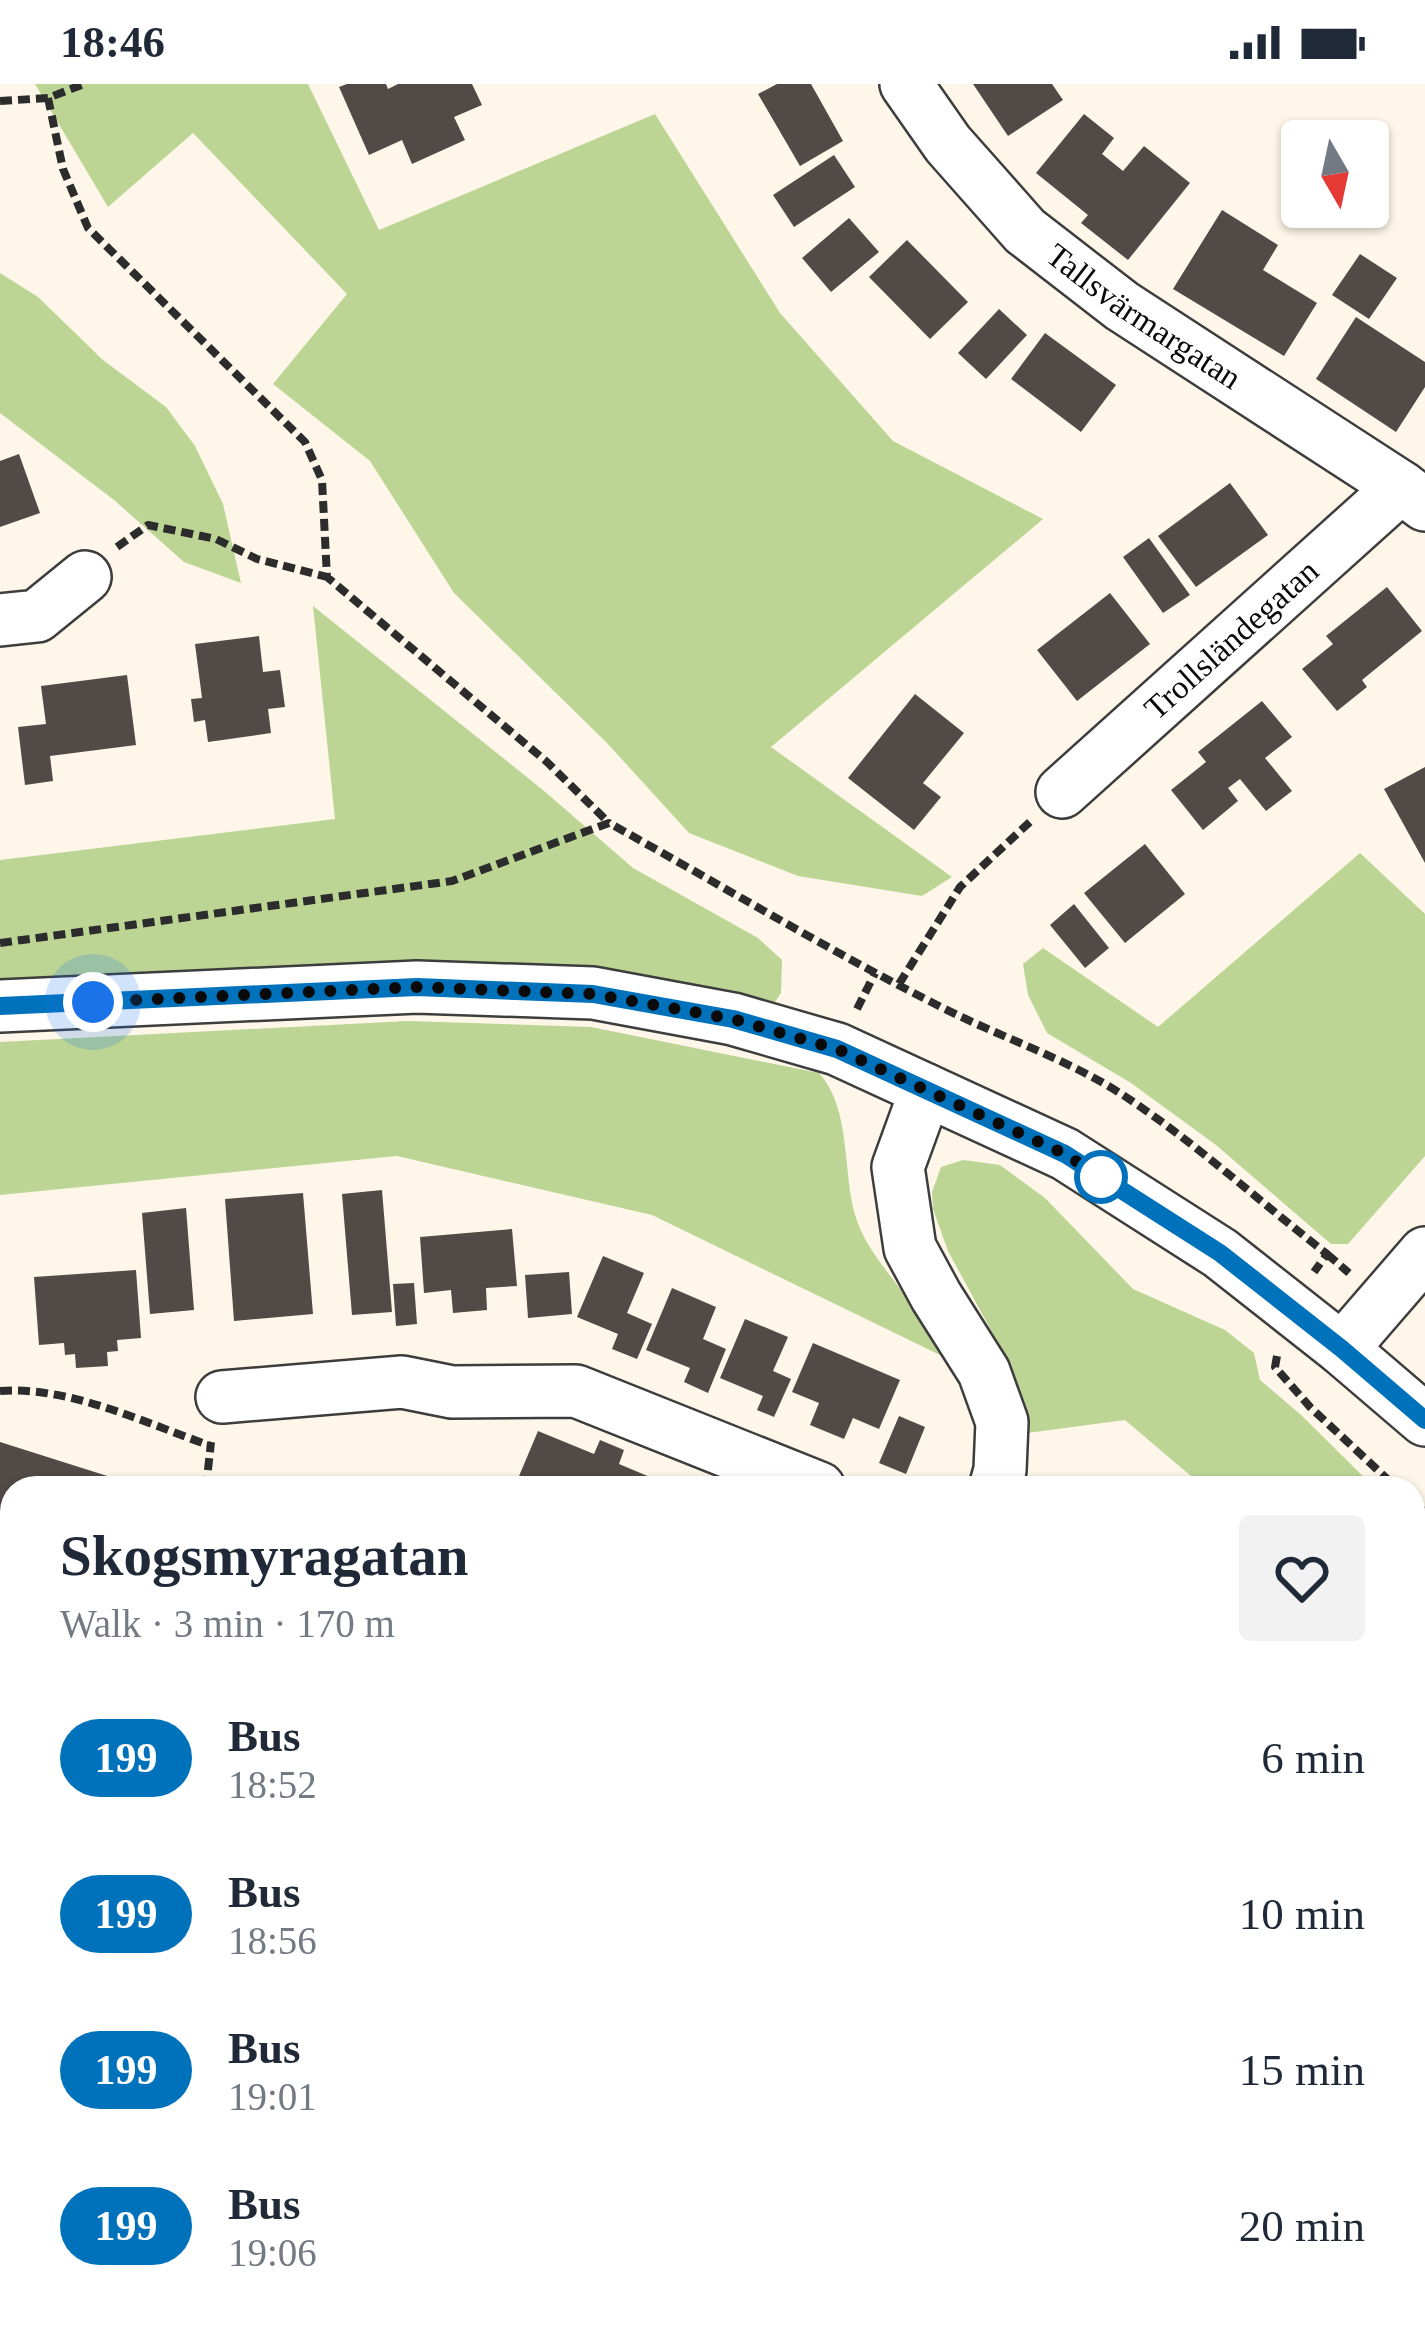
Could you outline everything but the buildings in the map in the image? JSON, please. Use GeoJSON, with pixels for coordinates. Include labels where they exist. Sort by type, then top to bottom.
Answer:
{"type":"FeatureCollection","features":[{"type":"Feature","properties":{"kind":"street","name":"Tallsvärmargatan"},"geometry":{"type":"LineString","coordinates":[[906,84],[948,144],[1025,231],[1123,306],[1413,496]]}},
{"type":"Feature","properties":{"kind":"street","name":"Trollsländegatan"},"geometry":{"type":"LineString","coordinates":[[1062,792],[1413,496]]}},
{"type":"Feature","properties":{"kind":"street"},"geometry":{"type":"LineString","coordinates":[[0,620],[37,616],[85,577]]}},
{"type":"Feature","properties":{"kind":"street"},"geometry":{"type":"LineString","coordinates":[[0,1006],[417,987],[593,994],[733,1019],[837,1049],[1065,1154],[1220,1253],[1425,1420]]}},
{"type":"Feature","properties":{"kind":"street"},"geometry":{"type":"LineString","coordinates":[[926,1090],[898,1167],[910,1248],[984,1372],[1002,1422],[998,1476]]}},
{"type":"Feature","properties":{"kind":"street"},"geometry":{"type":"LineString","coordinates":[[1342,1349],[1425,1253]]}},
{"type":"Feature","properties":{"kind":"street"},"geometry":{"type":"LineString","coordinates":[[216,1421],[402,1382],[452,1392],[576,1390],[742,1473]]}},
{"type":"Feature","properties":{"kind":"path"},"geometry":{"type":"LineString","coordinates":[[0,101],[47,98],[84,84]]}},
{"type":"Feature","properties":{"kind":"path"},"geometry":{"type":"LineString","coordinates":[[47,98],[63,169],[88,228],[305,442],[322,480],[327,577]]}},
{"type":"Feature","properties":{"kind":"path"},"geometry":{"type":"LineString","coordinates":[[85,577],[126,538],[148,525],[216,539],[257,559],[327,577],[548,762],[609,823]]}},
{"type":"Feature","properties":{"kind":"path"},"geometry":{"type":"LineString","coordinates":[[899,984],[960,887],[1062,792]]}},
{"type":"Feature","properties":{"kind":"path"},"geometry":{"type":"LineString","coordinates":[[0,1390],[38,1390],[216,1421]]}},
{"type":"Feature","properties":{"kind":"green space"},"geometry":{"type":"Polygon","coordinates":[[[35,84],[308,84],[379,230],[655,114],[780,313],[893,441],[1043,519],[771,747],[952,877],[922,896],[798,876],[689,833],[607,743],[454,593],[370,461],[273,384],[347,294],[193,133],[108,207],[35,84]]]}},
{"type":"Feature","properties":{"kind":"green space"},"geometry":{"type":"Polygon","coordinates":[[[0,273],[38,297],[103,360],[166,407],[195,446],[223,504],[241,583],[184,562],[114,500],[0,413],[0,273]]]}},
{"type":"Feature","properties":{"kind":"green space"},"geometry":{"type":"Polygon","coordinates":[[[313,606],[633,868],[758,938],[782,960],[781,993],[771,1008],[0,986],[0,860],[335,819],[313,606]]]}},
{"type":"Feature","properties":{"kind":"green space"},"geometry":{"type":"Polygon","coordinates":[[[1360,853],[1425,914],[1425,1156],[1348,1244],[1331,1244],[1216,1145],[1131,1083],[1047,1033],[1028,995],[1023,964],[1043,948],[1158,1027],[1360,853]]]}},
{"type":"Feature","properties":{"kind":"green space"},"geometry":{"type":"Polygon","coordinates":[[[408,1021],[591,1027],[819,1073],[842,1123],[852,1201],[861,1230],[940,1355],[652,1215],[397,1156],[0,1195],[0,1042],[408,1021]]]}},
{"type":"Feature","properties":{"kind":"green space"},"geometry":{"type":"Polygon","coordinates":[[[963,1160],[1000,1165],[1045,1198],[1133,1289],[1225,1330],[1254,1353],[1260,1380],[1363,1476],[1191,1476],[1125,1420],[1027,1433],[1011,1367],[948,1251],[933,1209],[932,1192],[941,1167],[963,1160]]]}},
{"type":"Feature","properties":{"kind":"bus line","name":"199"},"geometry":{"type":"LineString","coordinates":[[0,1006],[417,987],[593,994],[733,1019],[837,1049],[1065,1154],[1220,1253],[1425,1420]]}},
{"type":"Feature","properties":{"kind":"route"},"geometry":{"type":"LineString","coordinates":[[93,1002],[417,987],[593,994],[733,1019],[837,1049],[1065,1154],[1104,1179],[1101,1177]]}}]}
